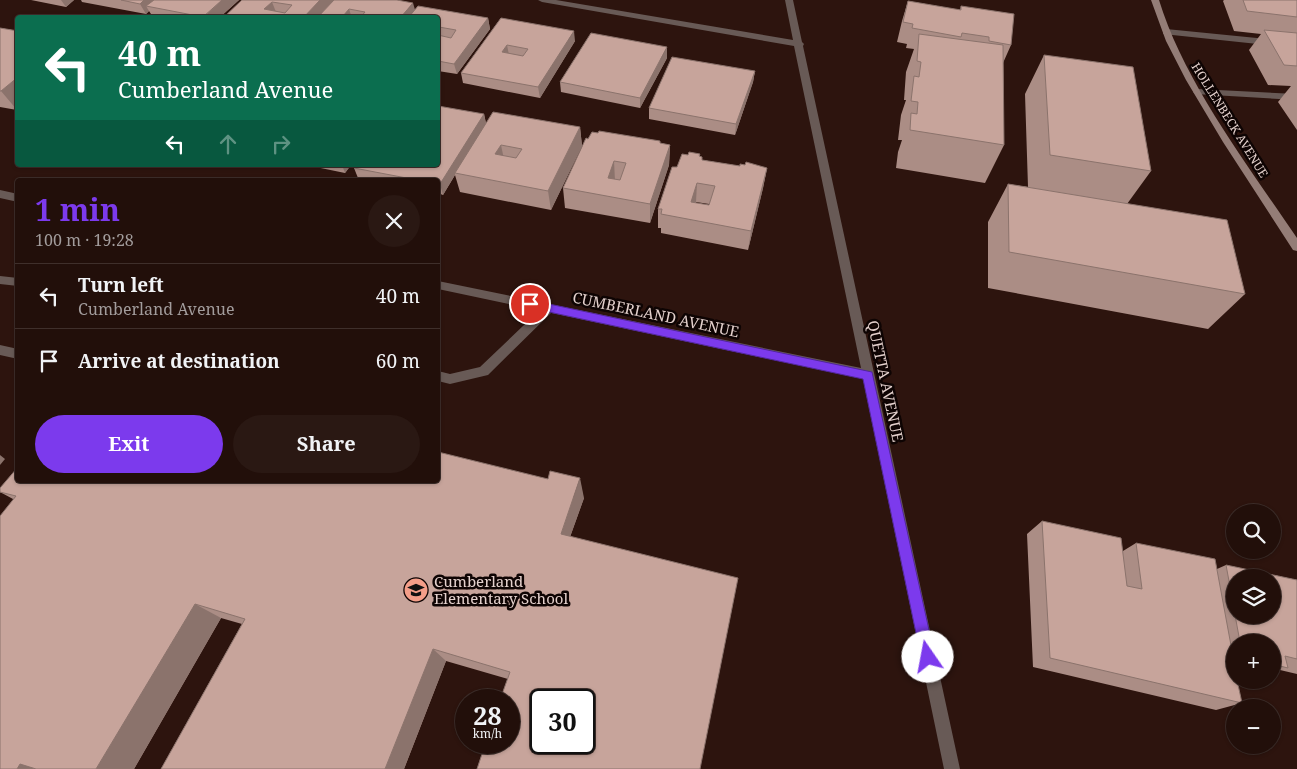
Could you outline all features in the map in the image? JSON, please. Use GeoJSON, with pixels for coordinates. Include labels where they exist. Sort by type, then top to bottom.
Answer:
{"type":"FeatureCollection","features":[{"type":"Feature","properties":{"kind":"street"},"geometry":{"type":"LineString","coordinates":[[542,0],[800,44]]}},
{"type":"Feature","properties":{"kind":"street","name":"QUETTA AVENUE"},"geometry":{"type":"LineString","coordinates":[[790,0],[952,769]]}},
{"type":"Feature","properties":{"kind":"street","name":"HOLLENBECK AVENUE"},"geometry":{"type":"LineString","coordinates":[[1155,0],[1166,32],[1179,60],[1240,162],[1297,247]]}},
{"type":"Feature","properties":{"kind":"street"},"geometry":{"type":"LineString","coordinates":[[1166,32],[1297,45]]}},
{"type":"Feature","properties":{"kind":"street"},"geometry":{"type":"LineString","coordinates":[[1198,92],[1297,97]]}},
{"type":"Feature","properties":{"kind":"street"},"geometry":{"type":"LineString","coordinates":[[0,194],[15,197]]}},
{"type":"Feature","properties":{"kind":"street"},"geometry":{"type":"LineString","coordinates":[[0,280],[15,282]]}},
{"type":"Feature","properties":{"kind":"street","name":"CUMBERLAND AVENUE"},"geometry":{"type":"LineString","coordinates":[[440,285],[868,375]]}},
{"type":"Feature","properties":{"kind":"street"},"geometry":{"type":"LineString","coordinates":[[440,376],[450,379],[484,371],[549,308]]}},
{"type":"Feature","properties":{"kind":"street"},"geometry":{"type":"LineString","coordinates":[[0,350],[15,353]]}},
{"type":"Feature","properties":{"kind":"building"},"geometry":{"type":"Polygon","coordinates":[[[121,0],[144,0],[140,4],[121,0]]]}},
{"type":"Feature","properties":{"kind":"building"},"geometry":{"type":"Polygon","coordinates":[[[154,0],[222,0],[205,15],[193,15],[146,6],[154,0]]]}},
{"type":"Feature","properties":{"kind":"building"},"geometry":{"type":"Polygon","coordinates":[[[242,0],[320,0],[306,15],[226,15],[242,0]],[[272,2],[264,9],[285,13],[292,5],[272,2]]]}},
{"type":"Feature","properties":{"kind":"building"},"geometry":{"type":"Polygon","coordinates":[[[334,0],[397,0],[413,3],[403,15],[362,15],[365,12],[349,9],[344,15],[320,15],[334,0]]]}},
{"type":"Feature","properties":{"kind":"building"},"geometry":{"type":"Polygon","coordinates":[[[1243,0],[1297,0],[1297,17],[1247,11],[1243,0]]]}},
{"type":"Feature","properties":{"kind":"building"},"geometry":{"type":"Polygon","coordinates":[[[908,1],[961,10],[961,6],[1014,14],[1011,45],[989,41],[989,37],[962,33],[961,37],[912,28],[913,24],[903,22],[908,1]]]}},
{"type":"Feature","properties":{"kind":"building"},"geometry":{"type":"Polygon","coordinates":[[[418,6],[488,18],[454,64],[440,61],[440,35],[451,38],[456,30],[440,27],[440,15],[410,15],[418,6]]]}},
{"type":"Feature","properties":{"kind":"building"},"geometry":{"type":"Polygon","coordinates":[[[501,18],[574,31],[538,87],[461,73],[501,18]],[[507,45],[502,52],[523,56],[528,49],[507,45]]]}},
{"type":"Feature","properties":{"kind":"building"},"geometry":{"type":"Polygon","coordinates":[[[0,28],[15,30],[15,79],[0,91],[0,28]]]}},
{"type":"Feature","properties":{"kind":"building"},"geometry":{"type":"Polygon","coordinates":[[[1264,30],[1297,33],[1297,66],[1284,65],[1264,30]]]}},
{"type":"Feature","properties":{"kind":"building"},"geometry":{"type":"Polygon","coordinates":[[[591,33],[667,47],[640,98],[560,82],[591,33]]]}},
{"type":"Feature","properties":{"kind":"building"},"geometry":{"type":"Polygon","coordinates":[[[919,34],[1003,45],[1004,145],[910,130],[911,113],[917,114],[918,102],[911,101],[914,76],[919,77],[921,62],[917,61],[919,34]]]}},
{"type":"Feature","properties":{"kind":"building"},"geometry":{"type":"Polygon","coordinates":[[[1044,55],[1133,67],[1151,171],[1050,155],[1044,55]]]}},
{"type":"Feature","properties":{"kind":"building"},"geometry":{"type":"Polygon","coordinates":[[[672,57],[755,71],[736,124],[649,108],[672,57]]]}},
{"type":"Feature","properties":{"kind":"building"},"geometry":{"type":"Polygon","coordinates":[[[440,106],[484,114],[440,184],[440,178],[406,178],[354,168],[440,167],[440,106]]]}},
{"type":"Feature","properties":{"kind":"building"},"geometry":{"type":"Polygon","coordinates":[[[493,112],[580,127],[548,191],[455,173],[493,112]],[[501,145],[495,154],[516,158],[522,149],[501,145]]]}},
{"type":"Feature","properties":{"kind":"building"},"geometry":{"type":"Polygon","coordinates":[[[599,131],[660,141],[660,143],[670,145],[650,204],[563,188],[586,138],[588,139],[592,132],[598,133],[599,131]],[[614,161],[608,178],[620,180],[626,163],[614,161]]]}},
{"type":"Feature","properties":{"kind":"building"},"geometry":{"type":"Polygon","coordinates":[[[689,152],[700,154],[699,156],[702,157],[702,160],[740,166],[740,164],[745,165],[746,162],[767,168],[751,231],[661,214],[662,209],[658,209],[672,167],[677,167],[682,154],[688,155],[689,152]],[[697,183],[691,202],[709,205],[715,186],[697,183]]]}},
{"type":"Feature","properties":{"kind":"building"},"geometry":{"type":"Polygon","coordinates":[[[1008,184],[1227,220],[1245,294],[1009,252],[1008,184]]]}},
{"type":"Feature","properties":{"kind":"building","name":"Cumberland Elementary School"},"geometry":{"type":"Polygon","coordinates":[[[440,452],[548,479],[550,471],[580,478],[561,534],[738,578],[700,769],[477,769],[482,754],[520,754],[520,689],[504,689],[510,672],[433,649],[385,769],[161,769],[245,619],[195,604],[96,769],[36,769],[20,764],[17,769],[0,769],[0,516],[16,496],[0,492],[0,488],[15,470],[15,483],[440,483],[440,452]]]}},
{"type":"Feature","properties":{"kind":"building"},"geometry":{"type":"Polygon","coordinates":[[[1042,521],[1121,538],[1127,586],[1142,589],[1136,543],[1215,559],[1229,634],[1226,634],[1226,689],[1239,689],[1241,699],[1226,699],[1050,658],[1042,521]]]}},
{"type":"Feature","properties":{"kind":"building"},"geometry":{"type":"Polygon","coordinates":[[[1226,565],[1245,569],[1227,569],[1226,565]]]}},
{"type":"Feature","properties":{"kind":"building"},"geometry":{"type":"Polygon","coordinates":[[[1281,577],[1297,580],[1297,659],[1285,656],[1288,668],[1281,666],[1281,634],[1239,634],[1237,624],[1281,624],[1281,577]]]}},
{"type":"Feature","properties":{"kind":"place","name":"Cumberland Elementary School"},"geometry":{"type":"Point","coordinates":[416,590]}},
{"type":"Feature","properties":{"kind":"route"},"geometry":{"type":"LineString","coordinates":[[530,304],[868,375],[928,657]]}}]}
